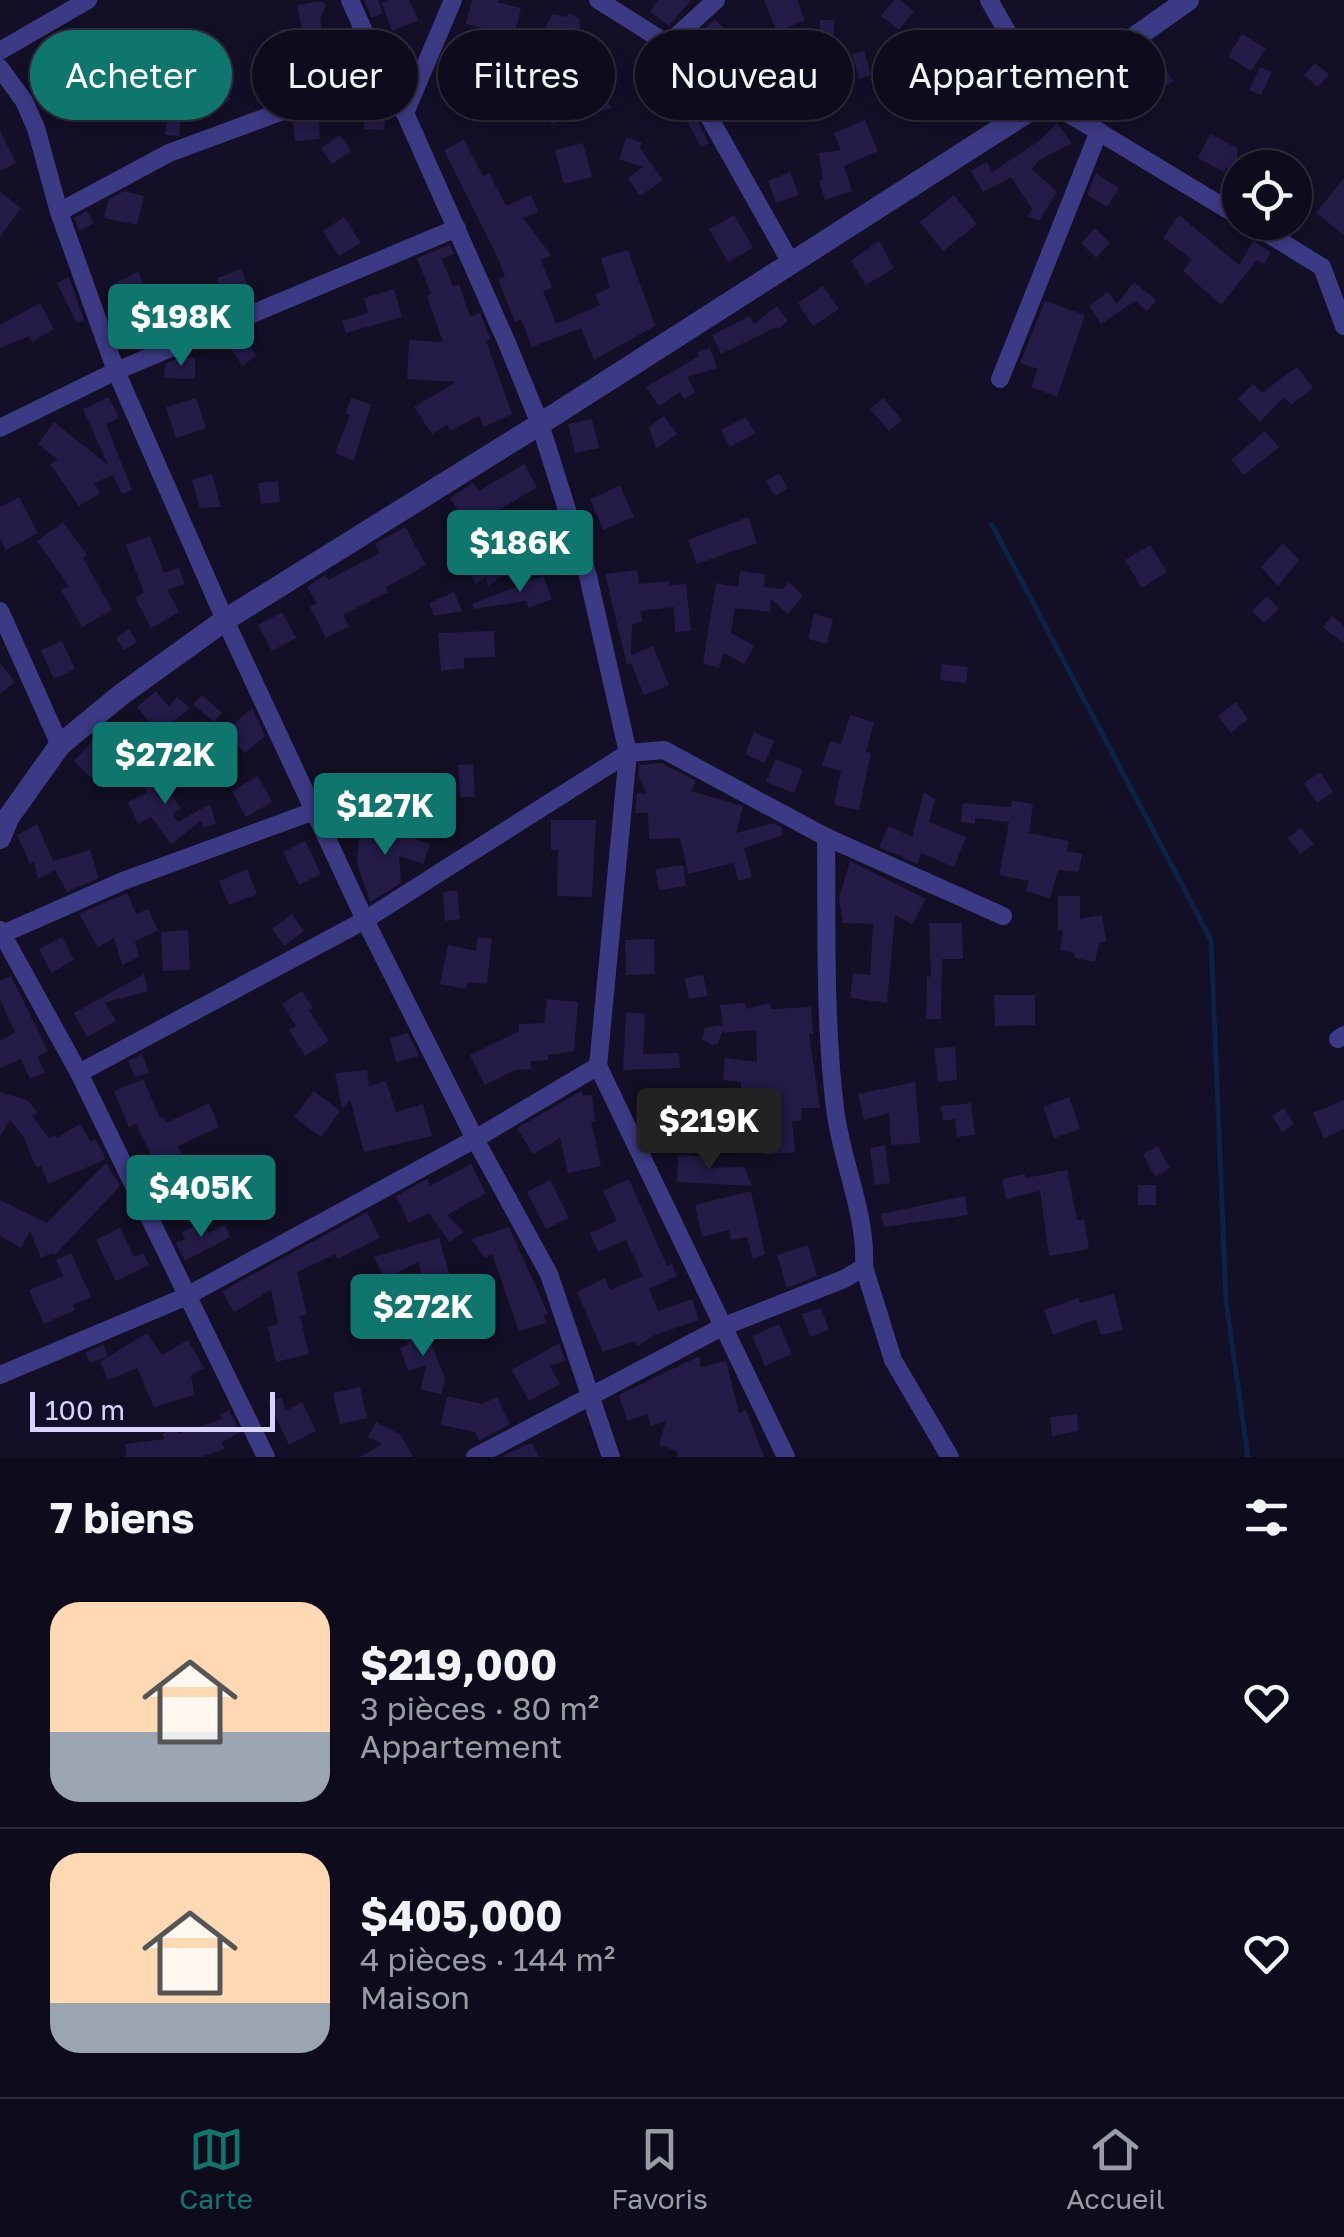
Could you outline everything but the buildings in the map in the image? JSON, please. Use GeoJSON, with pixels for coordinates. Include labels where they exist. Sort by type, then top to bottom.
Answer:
{"type":"FeatureCollection","features":[{"type":"Feature","properties":{"kind":"street"},"geometry":{"type":"LineString","coordinates":[[0,52],[88,0]]}},
{"type":"Feature","properties":{"kind":"street"},"geometry":{"type":"LineString","coordinates":[[350,0],[363,30]]}},
{"type":"Feature","properties":{"kind":"street"},"geometry":{"type":"LineString","coordinates":[[418,83],[453,0]]}},
{"type":"Feature","properties":{"kind":"street"},"geometry":{"type":"LineString","coordinates":[[598,0],[646,30]]}},
{"type":"Feature","properties":{"kind":"street"},"geometry":{"type":"LineString","coordinates":[[683,30],[716,0]]}},
{"type":"Feature","properties":{"kind":"street"},"geometry":{"type":"LineString","coordinates":[[989,0],[1006,30]]}},
{"type":"Feature","properties":{"kind":"street"},"geometry":{"type":"LineString","coordinates":[[1145,30],[1188,0]]}},
{"type":"Feature","properties":{"kind":"street"},"geometry":{"type":"LineString","coordinates":[[0,68],[24,102],[36,128],[59,212],[116,371],[225,620],[365,920],[475,1139],[549,1274],[611,1457]]}},
{"type":"Feature","properties":{"kind":"street"},"geometry":{"type":"LineString","coordinates":[[59,212],[168,153],[258,120]]}},
{"type":"Feature","properties":{"kind":"street"},"geometry":{"type":"LineString","coordinates":[[408,120],[540,424],[588,576],[628,754],[598,1066],[786,1457]]}},
{"type":"Feature","properties":{"kind":"street"},"geometry":{"type":"LineString","coordinates":[[711,120],[790,262]]}},
{"type":"Feature","properties":{"kind":"street"},"geometry":{"type":"LineString","coordinates":[[0,838],[8,818],[60,745],[122,694],[225,620],[1014,120]]}},
{"type":"Feature","properties":{"kind":"street"},"geometry":{"type":"LineString","coordinates":[[1079,120],[1222,206]]}},
{"type":"Feature","properties":{"kind":"street"},"geometry":{"type":"LineString","coordinates":[[1000,379],[1099,132]]}},
{"type":"Feature","properties":{"kind":"street"},"geometry":{"type":"LineString","coordinates":[[0,428],[116,371],[457,228]]}},
{"type":"Feature","properties":{"kind":"street"},"geometry":{"type":"LineString","coordinates":[[1279,240],[1322,266],[1344,326]]}},
{"type":"Feature","properties":{"kind":"street"},"geometry":{"type":"LineString","coordinates":[[0,612],[60,745]]}},
{"type":"Feature","properties":{"kind":"street"},"geometry":{"type":"LineString","coordinates":[[79,1073],[365,920],[628,754],[664,750],[826,837],[1003,916]]}},
{"type":"Feature","properties":{"kind":"street"},"geometry":{"type":"LineString","coordinates":[[266,1457],[79,1073],[2,931],[122,881],[314,810]]}},
{"type":"Feature","properties":{"kind":"street"},"geometry":{"type":"LineString","coordinates":[[826,837],[828,1055],[838,1135],[865,1244],[864,1267],[892,1360],[950,1457]]}},
{"type":"Feature","properties":{"kind":"street"},"geometry":{"type":"LineString","coordinates":[[0,1375],[186,1296],[475,1139],[598,1066]]}},
{"type":"Feature","properties":{"kind":"street"},"geometry":{"type":"LineString","coordinates":[[475,1457],[722,1327],[844,1279],[864,1267]]}},
{"type":"Feature","properties":{"kind":"waterway"},"geometry":{"type":"LineString","coordinates":[[992,525],[1211,940],[1226,1301],[1248,1457]]}}]}
